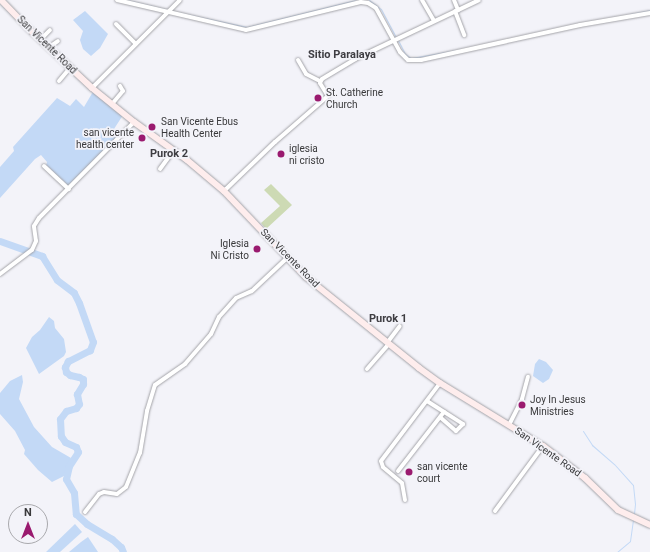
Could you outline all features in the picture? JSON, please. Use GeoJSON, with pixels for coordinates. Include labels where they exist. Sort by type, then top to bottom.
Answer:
{"type":"FeatureCollection","features":[{"type":"Feature","properties":{"kind":"street"},"geometry":{"type":"LineString","coordinates":[[117,0],[246,30],[361,2],[368,3],[376,8],[400,52],[408,60],[421,60],[580,25],[650,13]]}},
{"type":"Feature","properties":{"kind":"street"},"geometry":{"type":"LineString","coordinates":[[92,88],[180,0]]}},
{"type":"Feature","properties":{"kind":"street"},"geometry":{"type":"LineString","coordinates":[[422,0],[434,21]]}},
{"type":"Feature","properties":{"kind":"street"},"geometry":{"type":"LineString","coordinates":[[454,0],[464,35]]}},
{"type":"Feature","properties":{"kind":"street"},"geometry":{"type":"LineString","coordinates":[[320,81],[355,59],[479,0]]}},
{"type":"Feature","properties":{"kind":"street","name":"San Vicente Road"},"geometry":{"type":"LineString","coordinates":[[1,2],[92,88],[224,191],[306,277],[440,383],[543,446],[585,478],[618,510],[650,525]]}},
{"type":"Feature","properties":{"kind":"street"},"geometry":{"type":"LineString","coordinates":[[116,24],[136,44]]}},
{"type":"Feature","properties":{"kind":"street"},"geometry":{"type":"LineString","coordinates":[[40,40],[50,30]]}},
{"type":"Feature","properties":{"kind":"street"},"geometry":{"type":"LineString","coordinates":[[48,48],[58,41]]}},
{"type":"Feature","properties":{"kind":"street"},"geometry":{"type":"LineString","coordinates":[[224,191],[275,142],[328,96],[320,81],[306,74],[298,60]]}},
{"type":"Feature","properties":{"kind":"street"},"geometry":{"type":"LineString","coordinates":[[59,81],[70,68]]}},
{"type":"Feature","properties":{"kind":"street"},"geometry":{"type":"LineString","coordinates":[[112,104],[123,91],[120,86]]}},
{"type":"Feature","properties":{"kind":"street"},"geometry":{"type":"LineString","coordinates":[[0,274],[28,255],[36,241],[35,224],[134,122]]}},
{"type":"Feature","properties":{"kind":"street"},"geometry":{"type":"LineString","coordinates":[[160,170],[173,151]]}},
{"type":"Feature","properties":{"kind":"street"},"geometry":{"type":"LineString","coordinates":[[44,166],[69,189]]}},
{"type":"Feature","properties":{"kind":"street"},"geometry":{"type":"LineString","coordinates":[[85,512],[99,494],[117,494],[126,487],[140,453],[147,411],[155,386],[185,364],[211,334],[219,317],[236,298],[252,291],[287,258]]}},
{"type":"Feature","properties":{"kind":"street"},"geometry":{"type":"LineString","coordinates":[[367,369],[400,326]]}},
{"type":"Feature","properties":{"kind":"street"},"geometry":{"type":"LineString","coordinates":[[509,425],[522,399],[528,377]]}},
{"type":"Feature","properties":{"kind":"street"},"geometry":{"type":"LineString","coordinates":[[405,500],[402,483],[383,467],[381,461],[440,383]]}},
{"type":"Feature","properties":{"kind":"street"},"geometry":{"type":"LineString","coordinates":[[427,401],[463,424],[456,432],[440,417]]}},
{"type":"Feature","properties":{"kind":"street"},"geometry":{"type":"LineString","coordinates":[[398,471],[444,412]]}},
{"type":"Feature","properties":{"kind":"street"},"geometry":{"type":"LineString","coordinates":[[495,511],[543,446]]}},
{"type":"Feature","properties":{"kind":"green space"},"geometry":{"type":"Polygon","coordinates":[[[271,184],[292,205],[266,229],[261,223],[280,206],[264,190],[271,184]]]}},
{"type":"Feature","properties":{"kind":"water"},"geometry":{"type":"Polygon","coordinates":[[[85,11],[108,34],[100,48],[91,56],[83,49],[80,40],[83,31],[73,20],[85,11]]]}},
{"type":"Feature","properties":{"kind":"water"},"geometry":{"type":"Polygon","coordinates":[[[94,90],[123,115],[114,129],[121,135],[69,187],[46,166],[47,162],[41,155],[35,159],[0,198],[0,167],[14,151],[13,147],[57,98],[70,106],[76,99],[84,107],[94,90]]]}},
{"type":"Feature","properties":{"kind":"water"},"geometry":{"type":"Polygon","coordinates":[[[49,317],[54,321],[55,328],[64,339],[66,352],[64,356],[39,374],[26,348],[32,337],[40,330],[49,317]]]}},
{"type":"Feature","properties":{"kind":"water"},"geometry":{"type":"Polygon","coordinates":[[[539,359],[546,362],[553,370],[549,379],[543,383],[533,376],[535,364],[539,359]]]}},
{"type":"Feature","properties":{"kind":"water"},"geometry":{"type":"Polygon","coordinates":[[[22,375],[23,382],[19,399],[34,427],[52,447],[71,458],[64,476],[52,482],[38,470],[24,454],[25,450],[15,431],[0,414],[0,393],[10,381],[22,375]]]}},
{"type":"Feature","properties":{"kind":"water"},"geometry":{"type":"Polygon","coordinates":[[[75,524],[82,532],[60,552],[46,552],[75,524]]]}},
{"type":"Feature","properties":{"kind":"water"},"geometry":{"type":"Polygon","coordinates":[[[88,537],[98,552],[69,552],[81,542],[88,537]]]}},
{"type":"Feature","properties":{"kind":"waterway"},"geometry":{"type":"LineString","coordinates":[[127,0],[169,10]]}},
{"type":"Feature","properties":{"kind":"waterway"},"geometry":{"type":"LineString","coordinates":[[172,11],[247,27],[355,0]]}},
{"type":"Feature","properties":{"kind":"waterway"},"geometry":{"type":"LineString","coordinates":[[369,0],[381,9],[396,37]]}},
{"type":"Feature","properties":{"kind":"waterway"},"geometry":{"type":"LineString","coordinates":[[630,14],[650,10]]}},
{"type":"Feature","properties":{"kind":"waterway"},"geometry":{"type":"LineString","coordinates":[[398,40],[405,54],[411,58],[468,48]]}},
{"type":"Feature","properties":{"kind":"waterway"},"geometry":{"type":"LineString","coordinates":[[0,241],[42,256],[57,280],[74,293],[79,303],[93,342],[90,350],[68,361],[65,367],[66,372],[70,375],[83,379],[83,384],[77,394],[79,404],[76,408],[66,411],[60,419],[61,436],[65,442],[76,447],[78,452],[69,466],[66,479],[74,493],[76,514],[87,524],[112,539],[121,547],[123,552]]}},
{"type":"Feature","properties":{"kind":"waterway"},"geometry":{"type":"LineString","coordinates":[[583,431],[592,445],[615,465],[633,485],[635,504],[634,514]]}},
{"type":"Feature","properties":{"kind":"waterway"},"geometry":{"type":"LineString","coordinates":[[617,552],[630,541],[633,519]]}},
{"type":"Feature","properties":{"kind":"place","name":"St. Catherine Church"},"geometry":{"type":"Point","coordinates":[318,98]}},
{"type":"Feature","properties":{"kind":"place","name":"San Vicente Ebus Health Center"},"geometry":{"type":"Point","coordinates":[152,127]}},
{"type":"Feature","properties":{"kind":"place","name":"san vicente health center"},"geometry":{"type":"Point","coordinates":[142,138]}},
{"type":"Feature","properties":{"kind":"place","name":"iglesia ni cristo"},"geometry":{"type":"Point","coordinates":[281,154]}},
{"type":"Feature","properties":{"kind":"place","name":"Iglesia Ni Cristo"},"geometry":{"type":"Point","coordinates":[257,249]}},
{"type":"Feature","properties":{"kind":"place","name":"Joy In Jesus Ministries"},"geometry":{"type":"Point","coordinates":[522,405]}},
{"type":"Feature","properties":{"kind":"place","name":"san vicente court"},"geometry":{"type":"Point","coordinates":[409,472]}},
{"type":"Feature","properties":{"kind":"district","name":"Sitio Paralaya"},"geometry":{"type":"Point","coordinates":[342,55]}},
{"type":"Feature","properties":{"kind":"district","name":"Purok 2"},"geometry":{"type":"Point","coordinates":[169,154]}},
{"type":"Feature","properties":{"kind":"district","name":"Purok 1"},"geometry":{"type":"Point","coordinates":[388,319]}}]}
